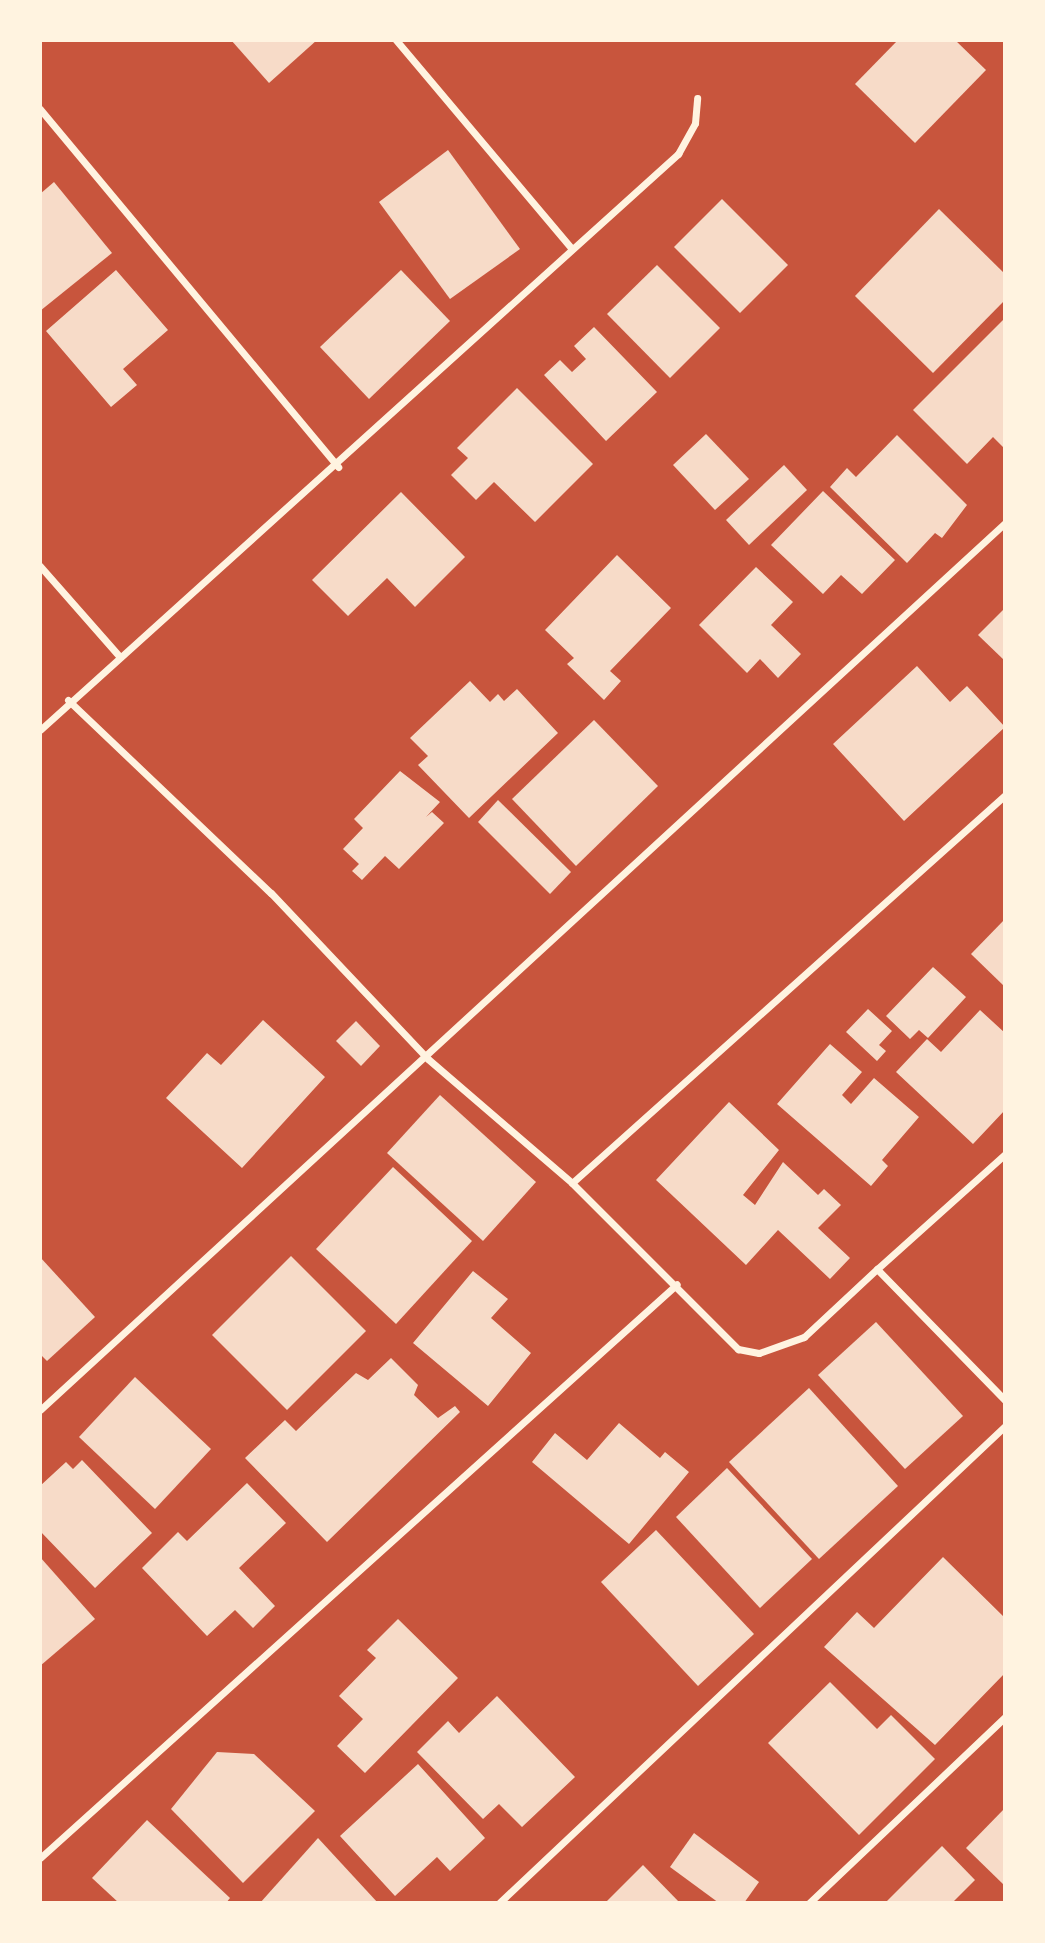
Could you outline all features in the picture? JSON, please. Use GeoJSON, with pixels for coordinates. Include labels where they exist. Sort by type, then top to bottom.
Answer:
{"type":"FeatureCollection","features":[{"type":"Feature","properties":{"kind":"street"},"geometry":{"type":"LineString","coordinates":[[396,40],[572,249]]}},
{"type":"Feature","properties":{"kind":"street"},"geometry":{"type":"LineString","coordinates":[[40,730],[68,700],[338,467],[678,154],[695,123],[697,98]]}},
{"type":"Feature","properties":{"kind":"street"},"geometry":{"type":"LineString","coordinates":[[40,108],[338,467]]}},
{"type":"Feature","properties":{"kind":"street"},"geometry":{"type":"LineString","coordinates":[[40,1410],[428,1059],[1005,523]]}},
{"type":"Feature","properties":{"kind":"street"},"geometry":{"type":"LineString","coordinates":[[40,566],[119,656]]}},
{"type":"Feature","properties":{"kind":"street"},"geometry":{"type":"LineString","coordinates":[[68,700],[271,893],[428,1059],[572,1183],[677,1284],[737,1349],[759,1353],[804,1337],[1005,1154]]}},
{"type":"Feature","properties":{"kind":"street"},"geometry":{"type":"LineString","coordinates":[[572,1183],[1005,795]]}},
{"type":"Feature","properties":{"kind":"street"},"geometry":{"type":"LineString","coordinates":[[877,1269],[1005,1400]]}},
{"type":"Feature","properties":{"kind":"street"},"geometry":{"type":"LineString","coordinates":[[40,1858],[677,1284]]}},
{"type":"Feature","properties":{"kind":"street"},"geometry":{"type":"LineString","coordinates":[[499,1903],[1005,1426]]}},
{"type":"Feature","properties":{"kind":"street"},"geometry":{"type":"LineString","coordinates":[[809,1903],[1005,1717]]}},
{"type":"Feature","properties":{"kind":"building"},"geometry":{"type":"Polygon","coordinates":[[[231,40],[317,40],[269,83],[231,40]]]}},
{"type":"Feature","properties":{"kind":"building"},"geometry":{"type":"Polygon","coordinates":[[[898,40],[955,40],[986,70],[915,143],[855,84],[898,40]]]}},
{"type":"Feature","properties":{"kind":"building"},"geometry":{"type":"Polygon","coordinates":[[[448,150],[520,249],[450,299],[379,202],[448,150]]]}},
{"type":"Feature","properties":{"kind":"building"},"geometry":{"type":"Polygon","coordinates":[[[54,182],[112,253],[40,311],[40,194],[54,182]]]}},
{"type":"Feature","properties":{"kind":"building"},"geometry":{"type":"Polygon","coordinates":[[[722,199],[788,265],[740,313],[674,247],[722,199]]]}},
{"type":"Feature","properties":{"kind":"building"},"geometry":{"type":"Polygon","coordinates":[[[939,209],[1005,274],[1005,300],[933,373],[855,296],[939,209]]]}},
{"type":"Feature","properties":{"kind":"building"},"geometry":{"type":"Polygon","coordinates":[[[657,265],[720,328],[670,378],[607,314],[657,265]]]}},
{"type":"Feature","properties":{"kind":"building"},"geometry":{"type":"Polygon","coordinates":[[[116,270],[168,330],[123,369],[137,385],[111,407],[46,331],[116,270]]]}},
{"type":"Feature","properties":{"kind":"building"},"geometry":{"type":"Polygon","coordinates":[[[401,270],[450,321],[369,399],[320,347],[401,270]]]}},
{"type":"Feature","properties":{"kind":"building"},"geometry":{"type":"Polygon","coordinates":[[[1005,318],[1005,449],[993,437],[967,464],[913,410],[1005,318]]]}},
{"type":"Feature","properties":{"kind":"building"},"geometry":{"type":"Polygon","coordinates":[[[594,327],[657,392],[606,441],[544,375],[560,360],[572,372],[586,359],[574,346],[594,327]]]}},
{"type":"Feature","properties":{"kind":"building"},"geometry":{"type":"Polygon","coordinates":[[[517,388],[593,464],[535,522],[494,482],[476,500],[451,475],[468,458],[457,448],[517,388]]]}},
{"type":"Feature","properties":{"kind":"building"},"geometry":{"type":"Polygon","coordinates":[[[706,434],[749,479],[715,510],[673,465],[706,434]]]}},
{"type":"Feature","properties":{"kind":"building"},"geometry":{"type":"Polygon","coordinates":[[[897,435],[967,505],[942,538],[935,533],[907,563],[830,487],[847,468],[856,477],[897,435]]]}},
{"type":"Feature","properties":{"kind":"building"},"geometry":{"type":"Polygon","coordinates":[[[784,465],[807,490],[749,545],[726,520],[784,465]]]}},
{"type":"Feature","properties":{"kind":"building"},"geometry":{"type":"Polygon","coordinates":[[[823,491],[895,560],[862,594],[841,575],[823,594],[771,545],[823,491]]]}},
{"type":"Feature","properties":{"kind":"building"},"geometry":{"type":"Polygon","coordinates":[[[401,492],[465,557],[415,607],[387,578],[348,616],[312,580],[401,492]]]}},
{"type":"Feature","properties":{"kind":"building"},"geometry":{"type":"Polygon","coordinates":[[[617,555],[671,608],[610,671],[621,681],[604,700],[567,664],[574,658],[545,630],[617,555]]]}},
{"type":"Feature","properties":{"kind":"building"},"geometry":{"type":"Polygon","coordinates":[[[756,567],[793,602],[771,625],[801,654],[778,678],[760,659],[747,673],[699,625],[756,567]]]}},
{"type":"Feature","properties":{"kind":"building"},"geometry":{"type":"Polygon","coordinates":[[[1005,608],[1005,661],[978,635],[1005,608]]]}},
{"type":"Feature","properties":{"kind":"building"},"geometry":{"type":"Polygon","coordinates":[[[917,666],[950,702],[967,686],[1005,727],[904,821],[833,744],[917,666]]]}},
{"type":"Feature","properties":{"kind":"building"},"geometry":{"type":"Polygon","coordinates":[[[470,681],[490,702],[498,694],[504,701],[517,689],[558,733],[469,818],[418,765],[428,756],[410,738],[470,681]]]}},
{"type":"Feature","properties":{"kind":"building"},"geometry":{"type":"Polygon","coordinates":[[[594,720],[658,786],[576,866],[512,799],[594,720]]]}},
{"type":"Feature","properties":{"kind":"building"},"geometry":{"type":"Polygon","coordinates":[[[400,771],[440,802],[426,817],[432,812],[444,823],[399,869],[385,856],[362,880],[352,871],[359,864],[343,849],[363,828],[354,819],[400,771]]]}},
{"type":"Feature","properties":{"kind":"building"},"geometry":{"type":"Polygon","coordinates":[[[498,800],[571,872],[550,894],[478,822],[498,800]]]}},
{"type":"Feature","properties":{"kind":"building"},"geometry":{"type":"Polygon","coordinates":[[[1005,919],[1005,987],[971,954],[1005,919]]]}},
{"type":"Feature","properties":{"kind":"building"},"geometry":{"type":"Polygon","coordinates":[[[933,967],[966,997],[928,1038],[919,1030],[910,1039],[886,1016],[933,967]]]}},
{"type":"Feature","properties":{"kind":"building"},"geometry":{"type":"Polygon","coordinates":[[[868,1009],[892,1031],[879,1045],[886,1051],[877,1061],[846,1032],[868,1009]]]}},
{"type":"Feature","properties":{"kind":"building"},"geometry":{"type":"Polygon","coordinates":[[[980,1010],[1005,1033],[1005,1110],[973,1144],[896,1072],[927,1039],[941,1052],[980,1010]]]}},
{"type":"Feature","properties":{"kind":"building"},"geometry":{"type":"Polygon","coordinates":[[[263,1020],[325,1077],[242,1168],[166,1098],[207,1053],[221,1065],[263,1020]]]}},
{"type":"Feature","properties":{"kind":"building"},"geometry":{"type":"Polygon","coordinates":[[[356,1021],[380,1046],[361,1066],[336,1041],[356,1021]]]}},
{"type":"Feature","properties":{"kind":"building"},"geometry":{"type":"Polygon","coordinates":[[[830,1044],[862,1072],[842,1095],[851,1104],[874,1078],[919,1117],[882,1160],[888,1166],[871,1186],[777,1104],[830,1044]]]}},
{"type":"Feature","properties":{"kind":"building"},"geometry":{"type":"Polygon","coordinates":[[[440,1095],[536,1182],[483,1241],[387,1153],[440,1095]]]}},
{"type":"Feature","properties":{"kind":"building"},"geometry":{"type":"Polygon","coordinates":[[[729,1102],[779,1150],[743,1195],[755,1205],[783,1162],[818,1195],[824,1189],[841,1205],[818,1228],[850,1258],[830,1279],[778,1230],[746,1265],[656,1180],[729,1102]]]}},
{"type":"Feature","properties":{"kind":"building"},"geometry":{"type":"Polygon","coordinates":[[[393,1167],[472,1241],[396,1324],[316,1249],[393,1167]]]}},
{"type":"Feature","properties":{"kind":"building"},"geometry":{"type":"Polygon","coordinates":[[[291,1256],[366,1331],[287,1410],[212,1335],[291,1256]]]}},
{"type":"Feature","properties":{"kind":"building"},"geometry":{"type":"Polygon","coordinates":[[[40,1257],[95,1317],[47,1361],[40,1354],[40,1257]]]}},
{"type":"Feature","properties":{"kind":"building"},"geometry":{"type":"Polygon","coordinates":[[[473,1271],[508,1299],[491,1318],[531,1353],[488,1406],[413,1343],[473,1271]]]}},
{"type":"Feature","properties":{"kind":"building"},"geometry":{"type":"Polygon","coordinates":[[[876,1322],[963,1416],[905,1469],[818,1375],[876,1322]]]}},
{"type":"Feature","properties":{"kind":"building"},"geometry":{"type":"Polygon","coordinates":[[[391,1358],[418,1385],[414,1395],[438,1418],[455,1406],[460,1412],[327,1542],[245,1458],[285,1420],[296,1431],[356,1373],[368,1380],[391,1358]]]}},
{"type":"Feature","properties":{"kind":"building"},"geometry":{"type":"Polygon","coordinates":[[[135,1377],[211,1449],[155,1509],[79,1437],[135,1377]]]}},
{"type":"Feature","properties":{"kind":"building"},"geometry":{"type":"Polygon","coordinates":[[[809,1388],[898,1486],[819,1559],[729,1462],[809,1388]]]}},
{"type":"Feature","properties":{"kind":"building"},"geometry":{"type":"Polygon","coordinates":[[[619,1423],[660,1458],[665,1452],[689,1472],[629,1544],[532,1462],[555,1433],[587,1460],[619,1423]]]}},
{"type":"Feature","properties":{"kind":"building"},"geometry":{"type":"Polygon","coordinates":[[[82,1460],[152,1533],[95,1588],[40,1531],[40,1486],[66,1462],[73,1469],[82,1460]]]}},
{"type":"Feature","properties":{"kind":"building"},"geometry":{"type":"Polygon","coordinates":[[[727,1468],[812,1559],[760,1608],[676,1517],[727,1468]]]}},
{"type":"Feature","properties":{"kind":"building"},"geometry":{"type":"Polygon","coordinates":[[[247,1483],[286,1523],[239,1568],[275,1606],[253,1628],[235,1610],[207,1636],[142,1568],[178,1532],[187,1541],[247,1483]]]}},
{"type":"Feature","properties":{"kind":"building"},"geometry":{"type":"Polygon","coordinates":[[[656,1530],[754,1634],[698,1686],[601,1582],[656,1530]]]}},
{"type":"Feature","properties":{"kind":"building"},"geometry":{"type":"Polygon","coordinates":[[[40,1557],[95,1619],[40,1666],[40,1557]]]}},
{"type":"Feature","properties":{"kind":"building"},"geometry":{"type":"Polygon","coordinates":[[[943,1557],[1005,1618],[1005,1673],[935,1745],[824,1647],[857,1612],[874,1628],[943,1557]]]}},
{"type":"Feature","properties":{"kind":"building"},"geometry":{"type":"Polygon","coordinates":[[[398,1619],[458,1678],[365,1773],[337,1746],[363,1719],[339,1696],[376,1658],[367,1650],[398,1619]]]}},
{"type":"Feature","properties":{"kind":"building"},"geometry":{"type":"Polygon","coordinates":[[[830,1682],[877,1729],[891,1715],[935,1759],[859,1835],[768,1743],[830,1682]]]}},
{"type":"Feature","properties":{"kind":"building"},"geometry":{"type":"Polygon","coordinates":[[[497,1696],[575,1777],[522,1827],[499,1804],[483,1819],[417,1752],[448,1721],[459,1733],[497,1696]]]}},
{"type":"Feature","properties":{"kind":"building"},"geometry":{"type":"Polygon","coordinates":[[[217,1752],[254,1754],[315,1811],[243,1883],[171,1809],[217,1752]]]}},
{"type":"Feature","properties":{"kind":"building"},"geometry":{"type":"Polygon","coordinates":[[[418,1764],[485,1838],[450,1871],[437,1857],[395,1896],[340,1836],[418,1764]]]}},
{"type":"Feature","properties":{"kind":"building"},"geometry":{"type":"Polygon","coordinates":[[[1005,1808],[1005,1886],[966,1848],[1005,1808]]]}},
{"type":"Feature","properties":{"kind":"building"},"geometry":{"type":"Polygon","coordinates":[[[147,1820],[230,1898],[226,1903],[119,1903],[92,1878],[147,1820]]]}},
{"type":"Feature","properties":{"kind":"building"},"geometry":{"type":"Polygon","coordinates":[[[694,1833],[759,1882],[744,1903],[719,1903],[670,1867],[694,1833]]]}},
{"type":"Feature","properties":{"kind":"building"},"geometry":{"type":"Polygon","coordinates":[[[318,1838],[378,1903],[260,1903],[318,1838]]]}},
{"type":"Feature","properties":{"kind":"building"},"geometry":{"type":"Polygon","coordinates":[[[942,1846],[975,1880],[952,1903],[885,1903],[942,1846]]]}},
{"type":"Feature","properties":{"kind":"building"},"geometry":{"type":"Polygon","coordinates":[[[643,1865],[680,1903],[605,1903],[643,1865]]]}}]}
